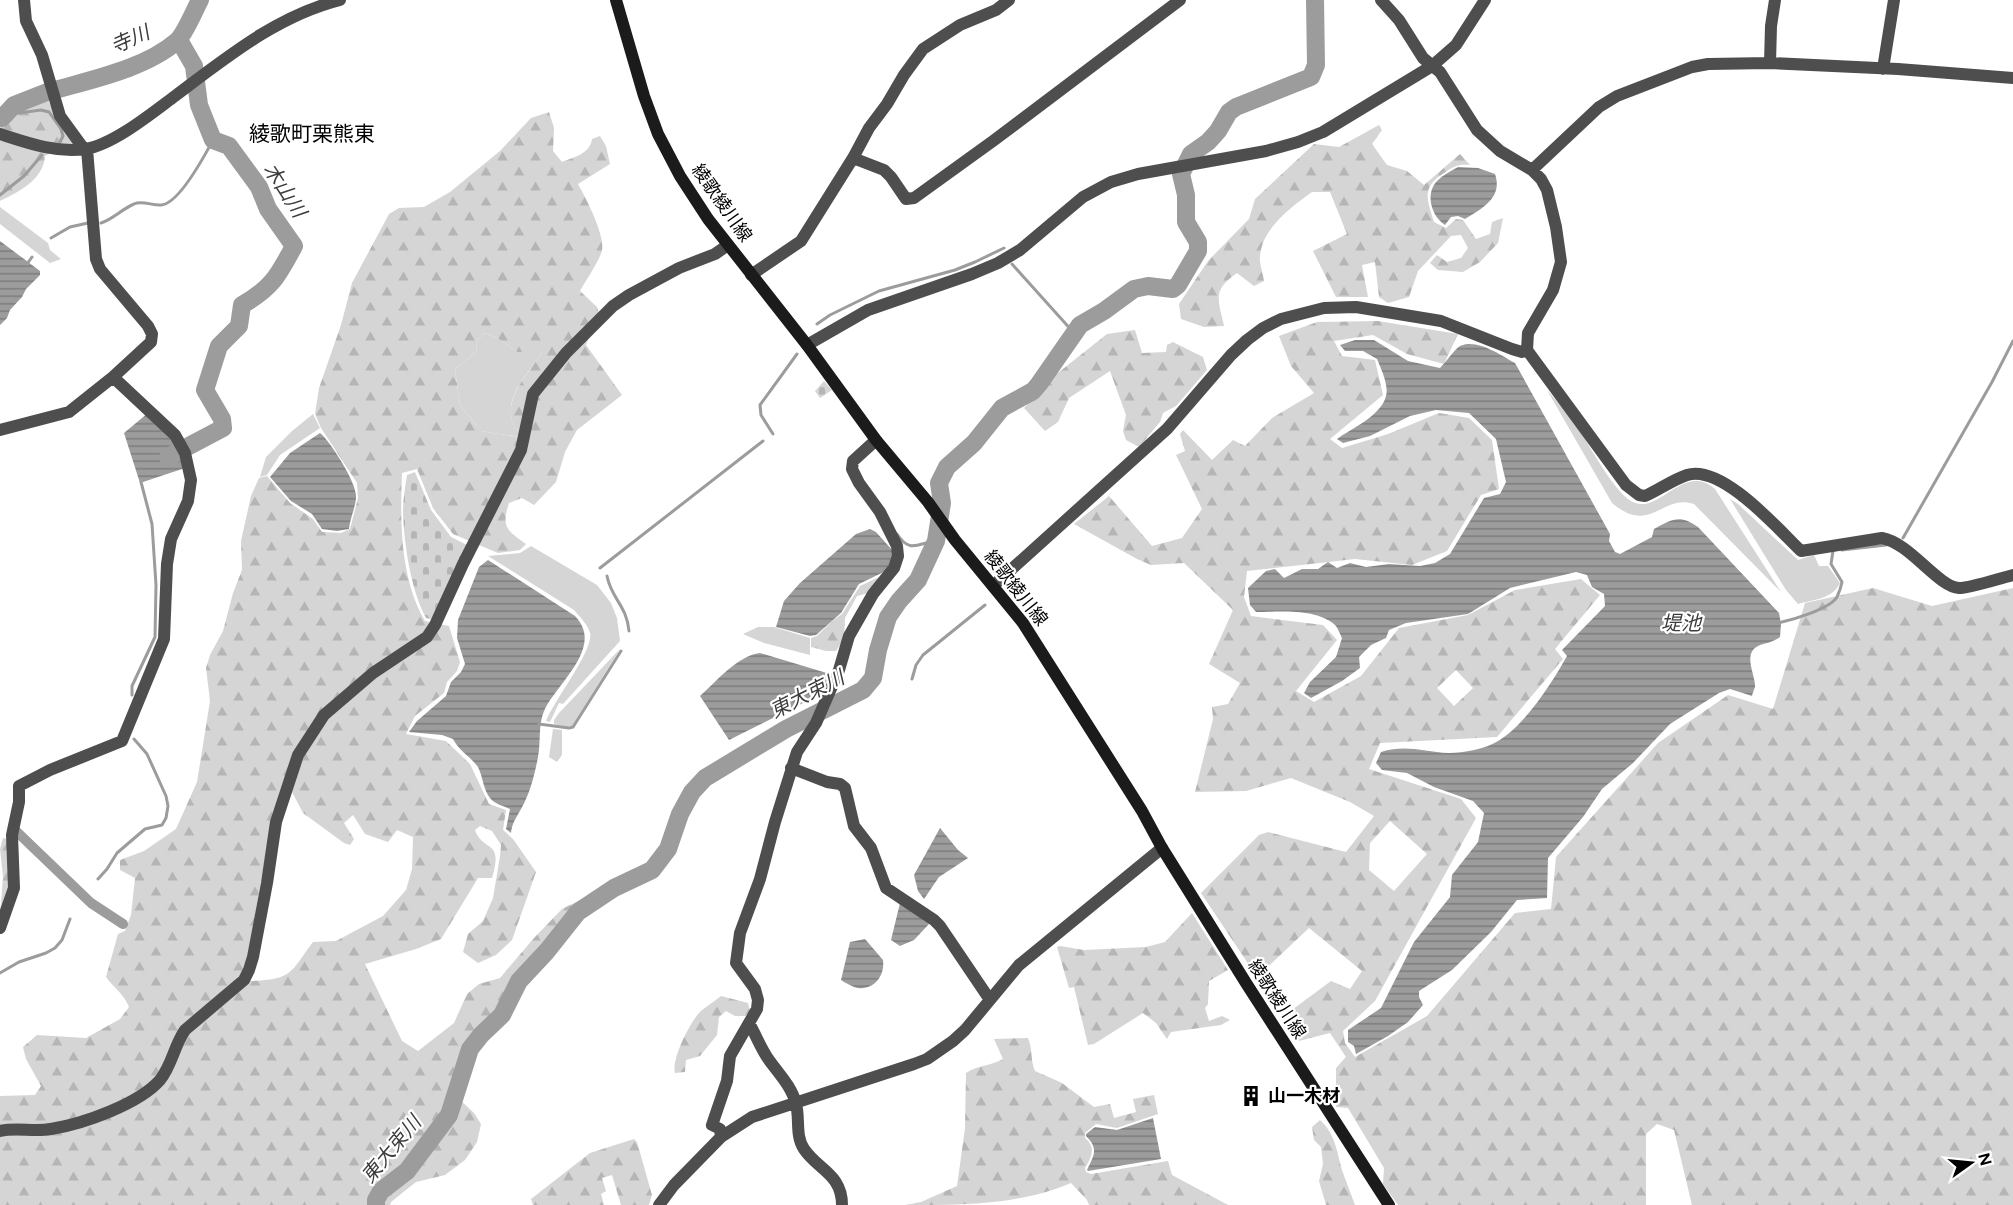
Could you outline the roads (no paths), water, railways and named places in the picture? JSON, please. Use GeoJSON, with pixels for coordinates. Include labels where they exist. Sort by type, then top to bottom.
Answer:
{"type":"FeatureCollection","features":[{"type":"Feature","properties":{"kind":"main road","name":"綾歌綾川線"},"geometry":{"type":"LineString","coordinates":[[616,0],[644,96],[658,134],[680,176],[708,219],[807,345],[876,440],[1023,623],[1142,811],[1162,848],[1246,983],[1389,1205]]}},
{"type":"Feature","properties":{"kind":"street"},"geometry":{"type":"LineString","coordinates":[[0,430],[69,412],[145,350],[151,342],[152,334],[135,309],[100,269],[96,259],[85,149],[60,116],[42,55],[26,21],[24,0]]}},
{"type":"Feature","properties":{"kind":"street"},"geometry":{"type":"LineString","coordinates":[[751,275],[801,240],[853,158],[869,128],[922,49],[960,25],[996,10],[1009,0]]}},
{"type":"Feature","properties":{"kind":"street"},"geometry":{"type":"LineString","coordinates":[[853,158],[884,170],[906,199],[914,198],[1180,0]]}},
{"type":"Feature","properties":{"kind":"street"},"geometry":{"type":"LineString","coordinates":[[1381,0],[1399,20],[1423,58],[1440,72],[1477,130],[1500,151],[1532,170],[1541,179],[1550,197],[1561,251],[1561,262],[1553,290],[1528,333],[1527,350],[1626,485],[1639,495],[1645,496],[1688,475],[1708,476],[1726,484],[1747,500],[1802,550],[1882,538],[1889,539],[1900,546],[1930,569],[1946,585],[1959,588],[2013,575]]}},
{"type":"Feature","properties":{"kind":"street"},"geometry":{"type":"LineString","coordinates":[[807,345],[868,310],[998,263],[1020,250],[1083,197],[1096,189],[1132,176],[1266,151],[1310,138],[1432,66],[1456,45],[1485,0]]}},
{"type":"Feature","properties":{"kind":"street"},"geometry":{"type":"LineString","coordinates":[[1770,63],[1771,26],[1775,0]]}},
{"type":"Feature","properties":{"kind":"street"},"geometry":{"type":"LineString","coordinates":[[1883,69],[1894,0]]}},
{"type":"Feature","properties":{"kind":"street"},"geometry":{"type":"LineString","coordinates":[[0,134],[44,148],[65,151],[85,149],[118,135],[261,34],[302,12],[333,1]]}},
{"type":"Feature","properties":{"kind":"street"},"geometry":{"type":"LineString","coordinates":[[1532,170],[1599,107],[1617,96],[1692,67],[1708,64],[1770,63],[2013,78]]}},
{"type":"Feature","properties":{"kind":"street"},"geometry":{"type":"LineString","coordinates":[[0,1131],[52,1129],[128,1104],[158,1082],[168,1069],[178,1040],[185,1030],[243,980],[253,957],[276,822],[298,755],[312,730],[324,715],[373,673],[427,636],[435,625],[521,450],[533,394],[566,353],[613,306],[679,268],[715,254],[728,245]]}},
{"type":"Feature","properties":{"kind":"street"},"geometry":{"type":"LineString","coordinates":[[993,586],[1167,429],[1231,355],[1247,340],[1263,328],[1281,319],[1324,308],[1356,307],[1441,321],[1512,350],[1522,352],[1527,350]]}},
{"type":"Feature","properties":{"kind":"street"},"geometry":{"type":"LineString","coordinates":[[0,928],[14,888],[12,835],[19,802],[19,786],[50,770],[123,741],[164,639],[167,564],[171,539],[190,491],[191,480],[183,450],[175,435],[113,377]]}},
{"type":"Feature","properties":{"kind":"street"},"geometry":{"type":"LineString","coordinates":[[721,1137],[720,1129],[712,1125],[727,1081],[730,1056],[757,1009],[758,1000],[754,989],[736,963],[740,933],[760,879],[791,768],[800,746],[818,719],[849,636],[873,594],[894,568],[898,556],[897,546],[880,512],[852,469],[853,461],[876,440]]}},
{"type":"Feature","properties":{"kind":"street"},"geometry":{"type":"LineString","coordinates":[[791,768],[827,782],[840,784],[845,788],[854,826],[871,848],[886,888],[940,926],[990,1000]]}},
{"type":"Feature","properties":{"kind":"street"},"geometry":{"type":"LineString","coordinates":[[659,1205],[674,1185],[721,1137],[752,1117],[927,1059],[953,1041],[965,1030],[1019,965],[1162,848]]}},
{"type":"Feature","properties":{"kind":"street"},"geometry":{"type":"LineString","coordinates":[[749,1023],[767,1058],[787,1083],[796,1103],[800,1142],[805,1151],[830,1173],[839,1187],[842,1205]]}},
{"type":"Feature","properties":{"kind":"water"},"geometry":{"type":"Polygon","coordinates":[[[1458,167],[1478,168],[1495,174],[1496,189],[1490,201],[1478,211],[1465,219],[1458,216],[1451,217],[1445,225],[1433,211],[1431,192],[1437,181],[1458,167]]]}},
{"type":"Feature","properties":{"kind":"water"},"geometry":{"type":"Polygon","coordinates":[[[0,241],[40,271],[40,275],[26,289],[0,325],[0,241]]]}},
{"type":"Feature","properties":{"kind":"water","name":"堤池"},"geometry":{"type":"Polygon","coordinates":[[[1355,340],[1374,340],[1408,361],[1440,368],[1460,346],[1466,344],[1488,348],[1515,363],[1610,534],[1609,541],[1615,552],[1620,554],[1652,537],[1654,529],[1666,523],[1676,519],[1686,520],[1698,527],[1779,613],[1781,624],[1780,637],[1758,646],[1751,654],[1750,660],[1755,682],[1752,696],[1730,689],[1719,693],[1670,724],[1633,763],[1602,789],[1583,817],[1548,858],[1547,898],[1517,900],[1491,932],[1452,970],[1419,991],[1423,1005],[1408,1022],[1356,1054],[1354,1046],[1348,1042],[1348,1030],[1381,1008],[1414,942],[1450,897],[1452,875],[1478,842],[1484,813],[1473,801],[1434,787],[1407,773],[1382,770],[1376,763],[1381,752],[1407,749],[1461,752],[1481,748],[1498,741],[1518,725],[1537,703],[1567,656],[1562,650],[1605,606],[1604,594],[1592,587],[1587,575],[1576,572],[1510,588],[1468,614],[1406,623],[1389,630],[1386,638],[1371,645],[1359,657],[1360,668],[1311,698],[1304,693],[1310,682],[1336,657],[1342,638],[1338,629],[1327,620],[1308,613],[1256,612],[1250,605],[1248,588],[1266,571],[1275,569],[1284,578],[1302,569],[1318,569],[1328,562],[1337,568],[1350,563],[1366,567],[1389,564],[1420,566],[1435,563],[1450,554],[1484,498],[1500,494],[1506,482],[1496,439],[1469,413],[1436,410],[1410,416],[1370,436],[1343,443],[1337,439],[1378,410],[1387,392],[1386,382],[1377,359],[1363,351],[1345,351],[1340,345],[1355,340]]]}},
{"type":"Feature","properties":{"kind":"water"},"geometry":{"type":"Polygon","coordinates":[[[148,413],[170,433],[185,468],[140,483],[124,433],[148,413]]]}},
{"type":"Feature","properties":{"kind":"water"},"geometry":{"type":"Polygon","coordinates":[[[320,433],[342,463],[355,491],[356,501],[349,529],[337,531],[322,529],[312,514],[291,501],[270,477],[290,453],[320,433]]]}},
{"type":"Feature","properties":{"kind":"water"},"geometry":{"type":"Polygon","coordinates":[[[870,529],[876,532],[893,551],[890,569],[859,584],[841,613],[816,635],[810,636],[776,627],[784,601],[800,583],[856,534],[870,529]]]}},
{"type":"Feature","properties":{"kind":"water"},"geometry":{"type":"Polygon","coordinates":[[[488,560],[575,616],[583,628],[585,640],[576,665],[544,711],[534,777],[527,797],[513,823],[511,833],[506,829],[510,809],[490,798],[478,767],[453,739],[442,735],[409,732],[417,721],[446,696],[451,682],[465,664],[457,638],[458,620],[479,567],[488,560]]]}},
{"type":"Feature","properties":{"kind":"water"},"geometry":{"type":"Polygon","coordinates":[[[760,653],[830,674],[821,694],[729,740],[700,696],[735,664],[760,653]]]}},
{"type":"Feature","properties":{"kind":"water"},"geometry":{"type":"Polygon","coordinates":[[[940,828],[958,850],[968,858],[939,877],[924,899],[918,891],[914,875],[940,828]]]}},
{"type":"Feature","properties":{"kind":"water"},"geometry":{"type":"Polygon","coordinates":[[[900,903],[926,918],[929,924],[914,940],[900,946],[891,940],[900,903]]]}},
{"type":"Feature","properties":{"kind":"water"},"geometry":{"type":"Polygon","coordinates":[[[865,939],[883,960],[883,966],[874,984],[858,988],[841,980],[850,942],[865,939]]]}},
{"type":"Feature","properties":{"kind":"water"},"geometry":{"type":"Polygon","coordinates":[[[1153,1118],[1161,1159],[1087,1170],[1094,1149],[1086,1134],[1095,1127],[1117,1130],[1153,1118]]]}},
{"type":"Feature","properties":{"kind":"waterway","name":"寺川"},"geometry":{"type":"LineString","coordinates":[[55,90],[119,72],[164,50],[180,38],[200,0]]}},
{"type":"Feature","properties":{"kind":"waterway","name":"東大束川"},"geometry":{"type":"LineString","coordinates":[[376,1205],[381,1191],[407,1171],[449,1115],[470,1049],[502,1015],[519,981],[578,912],[614,888],[652,870],[668,849],[680,814],[692,792],[705,778],[786,729],[863,690],[873,678],[878,650],[888,617],[918,580],[936,541],[942,503],[939,483],[947,467],[974,443],[1002,408],[1033,391],[1080,325],[1134,289],[1148,286],[1173,289],[1178,285],[1198,251],[1198,242],[1186,222],[1186,195],[1181,174],[1191,154],[1208,142],[1218,131],[1229,112],[1236,107],[1311,77],[1316,65],[1315,0]]}},
{"type":"Feature","properties":{"kind":"waterway","name":"木山川"},"geometry":{"type":"LineString","coordinates":[[168,457],[223,428],[222,419],[205,390],[219,346],[239,326],[242,305],[267,287],[294,246],[268,209],[259,187],[229,146],[213,140],[199,105],[194,66],[179,40]]}},
{"type":"Feature","properties":{"kind":"waterway","name":"寺川"},"geometry":{"type":"LineString","coordinates":[[0,117],[2,118],[14,105],[47,92]]}},
{"type":"Feature","properties":{"kind":"waterway"},"geometry":{"type":"LineString","coordinates":[[4,115],[41,110],[49,112],[63,136],[58,146]]}},
{"type":"Feature","properties":{"kind":"waterway"},"geometry":{"type":"LineString","coordinates":[[101,223],[137,203],[158,205],[168,203],[176,197],[191,178],[213,140]]}},
{"type":"Feature","properties":{"kind":"waterway"},"geometry":{"type":"LineString","coordinates":[[0,195],[24,176],[42,155]]}},
{"type":"Feature","properties":{"kind":"waterway"},"geometry":{"type":"LineString","coordinates":[[51,238],[70,227],[88,223]]}},
{"type":"Feature","properties":{"kind":"waterway"},"geometry":{"type":"LineString","coordinates":[[817,324],[830,315],[879,291],[955,270],[1004,248]]}},
{"type":"Feature","properties":{"kind":"waterway"},"geometry":{"type":"LineString","coordinates":[[27,264],[32,257]]}},
{"type":"Feature","properties":{"kind":"waterway"},"geometry":{"type":"LineString","coordinates":[[1012,264],[1074,333]]}},
{"type":"Feature","properties":{"kind":"waterway"},"geometry":{"type":"LineString","coordinates":[[1903,538],[2013,341]]}},
{"type":"Feature","properties":{"kind":"waterway"},"geometry":{"type":"LineString","coordinates":[[773,434],[761,415],[760,405],[797,354]]}},
{"type":"Feature","properties":{"kind":"waterway"},"geometry":{"type":"LineString","coordinates":[[600,568],[763,441]]}},
{"type":"Feature","properties":{"kind":"waterway"},"geometry":{"type":"LineString","coordinates":[[132,695],[132,686],[155,637],[156,585],[152,524],[141,482]]}},
{"type":"Feature","properties":{"kind":"waterway"},"geometry":{"type":"LineString","coordinates":[[897,534],[910,546],[936,541]]}},
{"type":"Feature","properties":{"kind":"waterway"},"geometry":{"type":"LineString","coordinates":[[1842,550],[1886,545]]}},
{"type":"Feature","properties":{"kind":"waterway"},"geometry":{"type":"LineString","coordinates":[[1778,623],[1819,610],[1837,597],[1842,582],[1831,564],[1833,551]]}},
{"type":"Feature","properties":{"kind":"waterway"},"geometry":{"type":"LineString","coordinates":[[607,576],[628,622],[629,631]]}},
{"type":"Feature","properties":{"kind":"waterway"},"geometry":{"type":"LineString","coordinates":[[912,679],[916,665],[923,655],[985,605]]}},
{"type":"Feature","properties":{"kind":"waterway"},"geometry":{"type":"LineString","coordinates":[[539,724],[573,727],[621,651]]}},
{"type":"Feature","properties":{"kind":"waterway"},"geometry":{"type":"LineString","coordinates":[[98,879],[117,853],[145,829],[162,825],[166,818],[168,806],[166,796],[147,754],[134,739]]}},
{"type":"Feature","properties":{"kind":"waterway"},"geometry":{"type":"LineString","coordinates":[[16,831],[91,903],[123,924]]}},
{"type":"Feature","properties":{"kind":"waterway"},"geometry":{"type":"LineString","coordinates":[[0,973],[19,962],[55,948],[62,940],[70,919]]}},
{"type":"Feature","properties":{"kind":"place","name":"山一木材"},"geometry":{"type":"Point","coordinates":[1251,1096]}},
{"type":"Feature","properties":{"kind":"district","name":"綾歌町栗熊東"},"geometry":{"type":"Point","coordinates":[312,134]}}]}
